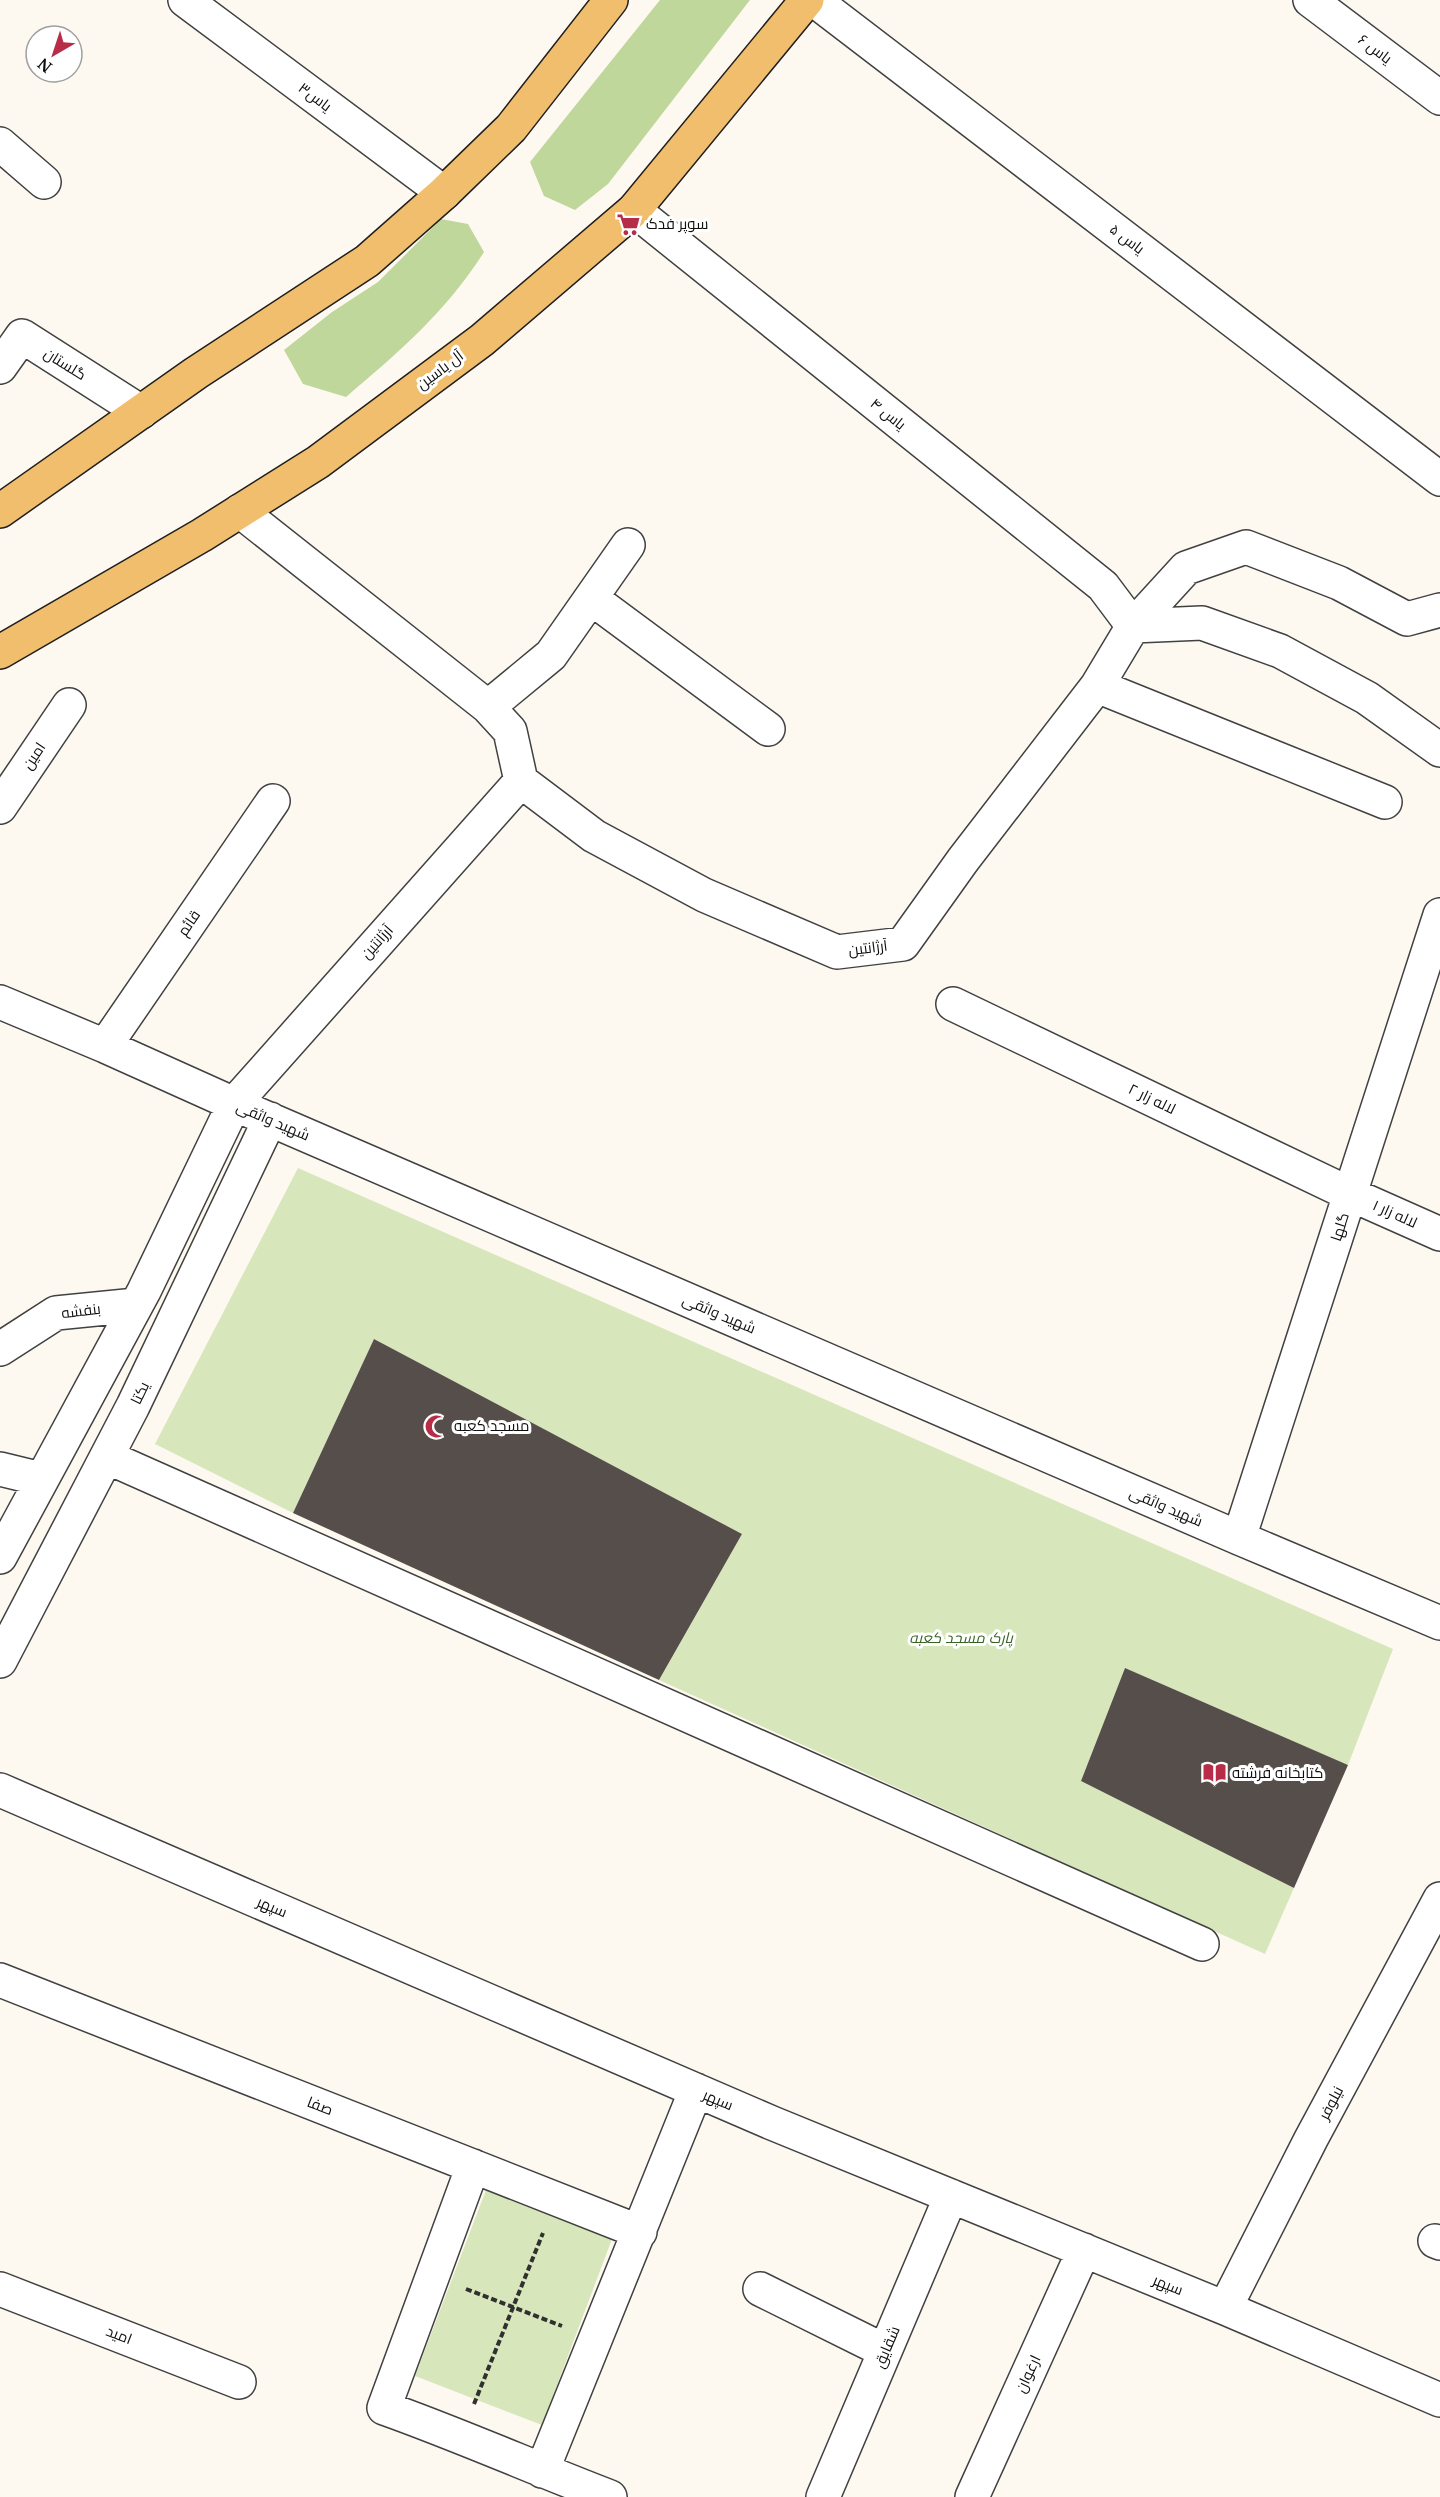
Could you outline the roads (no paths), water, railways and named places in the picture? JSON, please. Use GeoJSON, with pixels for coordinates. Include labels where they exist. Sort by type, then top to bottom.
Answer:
{"type":"FeatureCollection","features":[{"type":"Feature","properties":{"kind":"main road"},"geometry":{"type":"LineString","coordinates":[[0,511],[196,373],[367,261],[444,193],[511,128],[611,0]]}},
{"type":"Feature","properties":{"kind":"main road","name":"آل یاسین"},"geometry":{"type":"LineString","coordinates":[[0,652],[240,511],[318,462],[482,340],[634,210],[807,0]]}},
{"type":"Feature","properties":{"kind":"street","name":"یاس۳"},"geometry":{"type":"LineString","coordinates":[[184,0],[444,193]]}},
{"type":"Feature","properties":{"kind":"street","name":"یاس ۵"},"geometry":{"type":"LineString","coordinates":[[814,0],[1440,479]]}},
{"type":"Feature","properties":{"kind":"street","name":"یاس ۶"},"geometry":{"type":"LineString","coordinates":[[1310,0],[1440,98]]}},
{"type":"Feature","properties":{"kind":"street"},"geometry":{"type":"LineString","coordinates":[[0,144],[44,182]]}},
{"type":"Feature","properties":{"kind":"street","name":"یاس ۴"},"geometry":{"type":"LineString","coordinates":[[634,210],[1103,586],[1134,626]]}},
{"type":"Feature","properties":{"kind":"street","name":"گلستان"},"geometry":{"type":"LineString","coordinates":[[0,367],[22,336],[141,412]]}},
{"type":"Feature","properties":{"kind":"street"},"geometry":{"type":"LineString","coordinates":[[240,511],[488,707],[510,731],[520,781]]}},
{"type":"Feature","properties":{"kind":"street"},"geometry":{"type":"LineString","coordinates":[[488,707],[551,655],[628,545]]}},
{"type":"Feature","properties":{"kind":"street","name":"آرژانتین"},"geometry":{"type":"LineString","coordinates":[[234,1104],[520,781],[594,836],[704,896],[837,952],[903,944],[963,860],[1097,686],[1134,626],[1186,568],[1246,547],[1339,582],[1407,619],[1440,610]]}},
{"type":"Feature","properties":{"kind":"street"},"geometry":{"type":"LineString","coordinates":[[591,598],[768,729]]}},
{"type":"Feature","properties":{"kind":"street"},"geometry":{"type":"LineString","coordinates":[[1134,626],[1202,623],[1280,651],[1367,698],[1440,750]]}},
{"type":"Feature","properties":{"kind":"street"},"geometry":{"type":"LineString","coordinates":[[1097,686],[1385,802]]}},
{"type":"Feature","properties":{"kind":"street","name":"امین"},"geometry":{"type":"LineString","coordinates":[[0,807],[69,705]]}},
{"type":"Feature","properties":{"kind":"street","name":"قائم"},"geometry":{"type":"LineString","coordinates":[[105,1046],[273,801]]}},
{"type":"Feature","properties":{"kind":"street","name":"گلها"},"geometry":{"type":"LineString","coordinates":[[1239,1538],[1440,915]]}},
{"type":"Feature","properties":{"kind":"street","name":"شهید واثقی"},"geometry":{"type":"LineString","coordinates":[[0,1002],[1440,1623]]}},
{"type":"Feature","properties":{"kind":"street","name":"لاله زار ۲"},"geometry":{"type":"LineString","coordinates":[[953,1004],[1350,1194]]}},
{"type":"Feature","properties":{"kind":"street"},"geometry":{"type":"LineString","coordinates":[[0,1557],[140,1298],[234,1104]]}},
{"type":"Feature","properties":{"kind":"street","name":"یکتا"},"geometry":{"type":"LineString","coordinates":[[0,1661],[107,1457],[270,1119]]}},
{"type":"Feature","properties":{"kind":"street","name":"لاله زار ۱"},"geometry":{"type":"LineString","coordinates":[[1350,1194],[1440,1234]]}},
{"type":"Feature","properties":{"kind":"street"},"geometry":{"type":"LineString","coordinates":[[140,1298],[180,1308]]}},
{"type":"Feature","properties":{"kind":"street","name":"بنفشه"},"geometry":{"type":"LineString","coordinates":[[0,1349],[56,1313],[140,1298]]}},
{"type":"Feature","properties":{"kind":"street"},"geometry":{"type":"LineString","coordinates":[[107,1457],[1202,1944]]}},
{"type":"Feature","properties":{"kind":"street"},"geometry":{"type":"LineString","coordinates":[[0,1469],[41,1479]]}},
{"type":"Feature","properties":{"kind":"street","name":"سپهر"},"geometry":{"type":"LineString","coordinates":[[0,1790],[696,2090],[1225,2308],[1440,2400]]}},
{"type":"Feature","properties":{"kind":"street","name":"نیلوفر"},"geometry":{"type":"LineString","coordinates":[[1225,2308],[1311,2139],[1440,1899]]}},
{"type":"Feature","properties":{"kind":"street","name":"صفا"},"geometry":{"type":"LineString","coordinates":[[0,1980],[640,2232]]}},
{"type":"Feature","properties":{"kind":"street"},"geometry":{"type":"LineString","coordinates":[[542,2471],[696,2090]]}},
{"type":"Feature","properties":{"kind":"street"},"geometry":{"type":"LineString","coordinates":[[473,2166],[384,2408],[459,2435],[610,2497]]}},
{"type":"Feature","properties":{"kind":"street","name":"شقایق"},"geometry":{"type":"LineString","coordinates":[[823,2497],[951,2196]]}},
{"type":"Feature","properties":{"kind":"street","name":"ارغوان"},"geometry":{"type":"LineString","coordinates":[[972,2497],[1084,2250]]}},
{"type":"Feature","properties":{"kind":"street","name":"امید"},"geometry":{"type":"LineString","coordinates":[[0,2289],[238,2382]]}},
{"type":"Feature","properties":{"kind":"street"},"geometry":{"type":"LineString","coordinates":[[760,2289],[885,2351]]}},
{"type":"Feature","properties":{"kind":"place","name":"سوپر فدک"},"geometry":{"type":"Point","coordinates":[628,224]}},
{"type":"Feature","properties":{"kind":"place","name":"مسجد کعبه"},"geometry":{"type":"Point","coordinates":[436,1426]}},
{"type":"Feature","properties":{"kind":"place","name":"کتابخانه فرشته"},"geometry":{"type":"Point","coordinates":[1214,1773]}},
{"type":"Feature","properties":{"kind":"park label","name":"پارک مسجد کعبه"},"geometry":{"type":"Point","coordinates":[961,1638]}}]}
